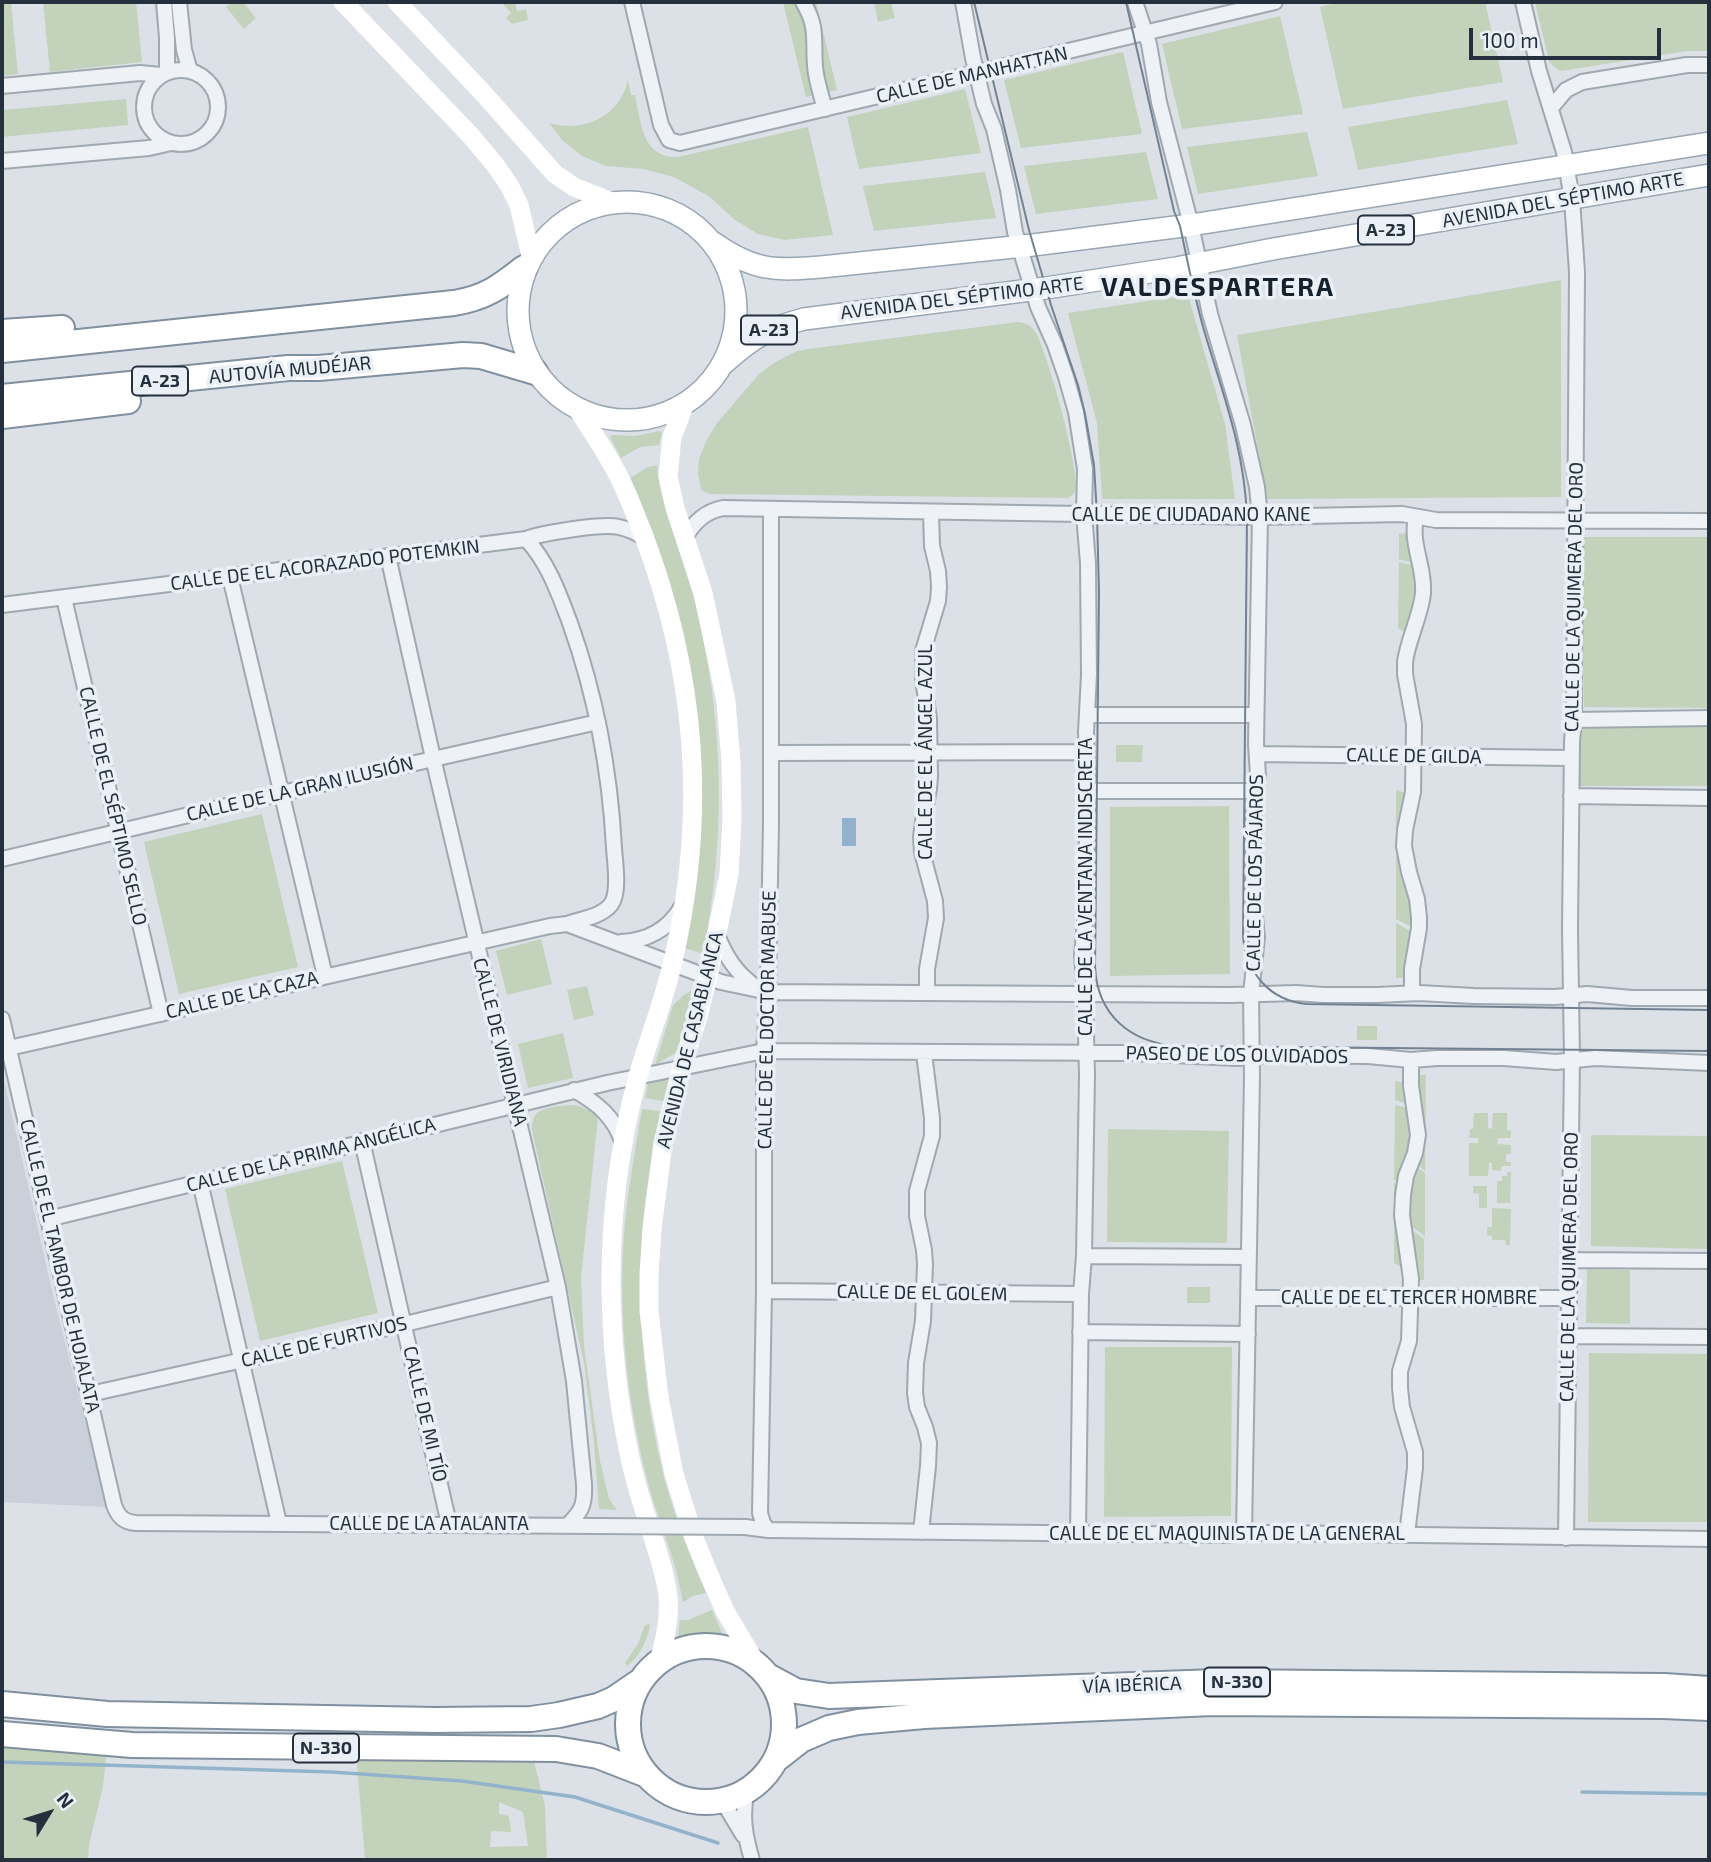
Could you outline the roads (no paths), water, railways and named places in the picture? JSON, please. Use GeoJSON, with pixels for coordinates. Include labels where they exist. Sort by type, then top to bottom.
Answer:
{"type":"FeatureCollection","features":[{"type":"Feature","properties":{"kind":"highway","name":"A-23"},"geometry":{"type":"LineString","coordinates":[[2,350],[472,300],[499,288],[527,262]]}},
{"type":"Feature","properties":{"kind":"highway"},"geometry":{"type":"LineString","coordinates":[[2,332],[213,321],[241,325]]}},
{"type":"Feature","properties":{"kind":"highway","name":"AUTOVÍA MUDÉJAR"},"geometry":{"type":"LineString","coordinates":[[2,397],[288,368],[318,368],[463,355],[481,356],[535,372]]}},
{"type":"Feature","properties":{"kind":"highway"},"geometry":{"type":"LineString","coordinates":[[2,416],[253,384],[318,368]]}},
{"type":"Feature","properties":{"kind":"highway","name":"N-330"},"geometry":{"type":"LineString","coordinates":[[2,1704],[107,1714],[435,1720],[531,1719],[559,1716],[614,1699],[639,1682],[659,1661],[681,1650],[715,1647],[731,1650],[746,1657],[763,1671]]}},
{"type":"Feature","properties":{"kind":"highway"},"geometry":{"type":"LineString","coordinates":[[763,1671],[777,1690],[785,1720],[785,1736],[778,1758]]}},
{"type":"Feature","properties":{"kind":"highway","name":"VÍA IBÉRICA"},"geometry":{"type":"LineString","coordinates":[[763,1671],[796,1691],[829,1696],[1216,1682],[1664,1686],[1709,1689]]}},
{"type":"Feature","properties":{"kind":"highway","name":"N-330"},"geometry":{"type":"LineString","coordinates":[[639,1682],[629,1715],[629,1734],[633,1752],[647,1776]]}},
{"type":"Feature","properties":{"kind":"highway","name":"VÍA IBÉRICA"},"geometry":{"type":"LineString","coordinates":[[778,1758],[801,1740],[829,1728],[858,1722],[924,1716],[1212,1703],[1709,1708]]}},
{"type":"Feature","properties":{"kind":"highway","name":"N-330"},"geometry":{"type":"LineString","coordinates":[[2,1734],[132,1745],[556,1749],[598,1756],[647,1776],[675,1795],[709,1801],[722,1800],[747,1790],[767,1773],[778,1758]]}},
{"type":"Feature","properties":{"kind":"main road"},"geometry":{"type":"LineString","coordinates":[[343,2],[471,136],[496,166],[519,205],[527,262]]}},
{"type":"Feature","properties":{"kind":"main road"},"geometry":{"type":"LineString","coordinates":[[397,2],[555,174],[574,187],[612,202]]}},
{"type":"Feature","properties":{"kind":"main road","name":"AVENIDA DEL SÉPTIMO ARTE"},"geometry":{"type":"LineString","coordinates":[[714,243],[748,262],[776,270],[811,268],[1191,225],[1709,143]]}},
{"type":"Feature","properties":{"kind":"main road","name":"AVENIDA DEL SÉPTIMO ARTE"},"geometry":{"type":"LineString","coordinates":[[723,364],[756,337],[773,328],[804,319],[1033,290],[1200,264],[1272,249],[1709,175]]}},
{"type":"Feature","properties":{"kind":"main road","name":"A-23"},"geometry":{"type":"LineString","coordinates":[[612,202],[646,203],[663,207],[700,228],[714,243],[725,261],[733,279],[736,299],[734,336],[723,364],[697,396],[684,406],[644,420],[604,418],[577,408],[556,395],[535,372],[521,329],[519,295],[527,262],[546,237],[568,219],[584,210],[612,202]]}},
{"type":"Feature","properties":{"kind":"main road","name":"AVENIDA DE CASABLANCA"},"geometry":{"type":"LineString","coordinates":[[684,406],[672,438],[668,476],[672,498],[703,593],[726,701],[731,847],[729,874],[708,977],[663,1143],[649,1262],[649,1311],[659,1397],[674,1474],[694,1538],[723,1605],[763,1671]]}},
{"type":"Feature","properties":{"kind":"main road","name":"AVENIDA DE CASABLANCA"},"geometry":{"type":"LineString","coordinates":[[577,408],[620,478],[657,569],[676,638],[691,736],[692,827],[685,902],[673,964],[638,1076],[624,1144],[614,1217],[611,1277],[613,1339],[628,1452],[667,1590],[668,1618],[659,1661]]}},
{"type":"Feature","properties":{"kind":"street"},"geometry":{"type":"LineString","coordinates":[[2,86],[140,73],[164,74],[179,70],[190,71],[210,84],[218,105],[217,117],[212,127],[194,142],[171,143],[161,139],[147,123],[144,113],[147,91],[153,82],[164,74],[167,38],[164,2]]}},
{"type":"Feature","properties":{"kind":"street"},"geometry":{"type":"LineString","coordinates":[[180,2],[184,50],[190,71]]}},
{"type":"Feature","properties":{"kind":"street","name":"CALLE DE MANHATTAN"},"geometry":{"type":"LineString","coordinates":[[632,2],[661,125],[669,140],[675,143],[1275,2]]}},
{"type":"Feature","properties":{"kind":"street"},"geometry":{"type":"LineString","coordinates":[[803,2],[813,24],[816,42],[815,68],[825,109]]}},
{"type":"Feature","properties":{"kind":"street","name":"CALLE DE LA VENTANA INDISCRETA"},"geometry":{"type":"LineString","coordinates":[[963,2],[977,74],[1001,159],[1019,246],[1076,412],[1085,469],[1089,675],[1085,921],[1082,956],[1087,1075],[1080,1332],[1079,1534]]}},
{"type":"Feature","properties":{"kind":"street","name":"CALLE DE LOS PÁJAROS"},"geometry":{"type":"LineString","coordinates":[[1135,2],[1149,44],[1161,113],[1191,225],[1212,322],[1243,425],[1260,517],[1256,715],[1258,776],[1254,808],[1253,896],[1257,937],[1251,994],[1244,1533]]}},
{"type":"Feature","properties":{"kind":"street","name":"CALLE DE LA QUIMERA DEL ORO"},"geometry":{"type":"LineString","coordinates":[[1523,2],[1539,71],[1567,167],[1577,272],[1566,1538]]}},
{"type":"Feature","properties":{"kind":"street"},"geometry":{"type":"LineString","coordinates":[[1551,108],[1566,90],[1582,82],[1686,65],[1709,65]]}},
{"type":"Feature","properties":{"kind":"street"},"geometry":{"type":"LineString","coordinates":[[2,161],[149,148],[171,143]]}},
{"type":"Feature","properties":{"kind":"street","name":"CALLE DE CIUDADANO KANE"},"geometry":{"type":"LineString","coordinates":[[685,538],[695,524],[718,509],[1260,517],[1402,514],[1436,520],[1709,521]]}},
{"type":"Feature","properties":{"kind":"street","name":"CALLE DE EL DOCTOR MABUSE"},"geometry":{"type":"LineString","coordinates":[[768,1530],[760,1513],[764,1291],[764,991],[771,753],[771,509]]}},
{"type":"Feature","properties":{"kind":"street","name":"CALLE DE EL ÁNGEL AZUL"},"geometry":{"type":"LineString","coordinates":[[927,993],[927,969],[936,918],[935,901],[922,852],[923,822],[929,789],[929,718],[923,680],[923,651],[938,601],[939,587],[932,545],[931,512]]}},
{"type":"Feature","properties":{"kind":"street"},"geometry":{"type":"LineString","coordinates":[[1412,993],[1412,969],[1419,917],[1404,846],[1411,804],[1414,724],[1405,662],[1423,593],[1414,542],[1416,517]]}},
{"type":"Feature","properties":{"kind":"street","name":"CALLE DE EL ACORAZADO POTEMKIN"},"geometry":{"type":"LineString","coordinates":[[2,605],[526,539],[606,526],[619,527],[644,538]]}},
{"type":"Feature","properties":{"kind":"street"},"geometry":{"type":"LineString","coordinates":[[476,942],[567,924],[609,907],[615,893],[612,813],[598,722],[586,671],[564,605],[539,553],[526,539]]}},
{"type":"Feature","properties":{"kind":"street","name":"CALLE DE VIRIDIANA"},"geometry":{"type":"LineString","coordinates":[[388,556],[558,1287],[574,1381],[584,1484],[581,1510],[568,1525]]}},
{"type":"Feature","properties":{"kind":"street"},"geometry":{"type":"LineString","coordinates":[[230,577],[325,976]]}},
{"type":"Feature","properties":{"kind":"street","name":"CALLE DE EL SÉPTIMO SELLO"},"geometry":{"type":"LineString","coordinates":[[64,598],[161,1014]]}},
{"type":"Feature","properties":{"kind":"street"},"geometry":{"type":"LineString","coordinates":[[1087,715],[1256,715]]}},
{"type":"Feature","properties":{"kind":"street"},"geometry":{"type":"LineString","coordinates":[[1574,720],[1709,718]]}},
{"type":"Feature","properties":{"kind":"street","name":"CALLE DE LA GRAN ILUSIÓN"},"geometry":{"type":"LineString","coordinates":[[2,859],[598,722]]}},
{"type":"Feature","properties":{"kind":"street"},"geometry":{"type":"LineString","coordinates":[[771,753],[1087,752]]}},
{"type":"Feature","properties":{"kind":"street","name":"CALLE DE GILDA"},"geometry":{"type":"LineString","coordinates":[[1257,754],[1572,758]]}},
{"type":"Feature","properties":{"kind":"street"},"geometry":{"type":"LineString","coordinates":[[1088,791],[1255,791]]}},
{"type":"Feature","properties":{"kind":"street"},"geometry":{"type":"LineString","coordinates":[[1571,796],[1709,798]]}},
{"type":"Feature","properties":{"kind":"street"},"geometry":{"type":"LineString","coordinates":[[619,942],[643,939],[663,929],[685,902]]}},
{"type":"Feature","properties":{"kind":"street"},"geometry":{"type":"LineString","coordinates":[[567,924],[721,982],[764,991],[1323,995],[1412,993],[1474,996],[1587,994],[1632,998],[1709,998]]}},
{"type":"Feature","properties":{"kind":"street"},"geometry":{"type":"LineString","coordinates":[[717,935],[733,967],[764,991]]}},
{"type":"Feature","properties":{"kind":"street","name":"CALLE DE LA CAZA"},"geometry":{"type":"LineString","coordinates":[[9,1048],[476,942]]}},
{"type":"Feature","properties":{"kind":"street","name":"CALLE DE EL TAMBOR DE HOJALATA"},"geometry":{"type":"LineString","coordinates":[[2,1019],[117,1514]]}},
{"type":"Feature","properties":{"kind":"street","name":"PASEO DE LOS OLVIDADOS"},"geometry":{"type":"LineString","coordinates":[[682,1066],[764,1051],[1085,1052],[1237,1058],[1504,1058],[1556,1062],[1595,1058],[1709,1063]]}},
{"type":"Feature","properties":{"kind":"street"},"geometry":{"type":"LineString","coordinates":[[921,1532],[929,1443],[916,1408],[915,1393],[916,1363],[923,1321],[924,1250],[917,1216],[917,1191],[932,1136],[924,1053]]}},
{"type":"Feature","properties":{"kind":"street"},"geometry":{"type":"LineString","coordinates":[[1407,1534],[1415,1452],[1402,1407],[1400,1388],[1400,1371],[1409,1341],[1411,1298],[1410,1261],[1402,1215],[1406,1177],[1418,1135],[1410,1060]]}},
{"type":"Feature","properties":{"kind":"street","name":"CALLE DE LA PRIMA ANGÉLICA"},"geometry":{"type":"LineString","coordinates":[[48,1219],[362,1141],[682,1066]]}},
{"type":"Feature","properties":{"kind":"street"},"geometry":{"type":"LineString","coordinates":[[574,1090],[606,1112],[624,1144]]}},
{"type":"Feature","properties":{"kind":"street","name":"CALLE DE MI TÍO"},"geometry":{"type":"LineString","coordinates":[[362,1141],[449,1524]]}},
{"type":"Feature","properties":{"kind":"street"},"geometry":{"type":"LineString","coordinates":[[200,1182],[279,1523]]}},
{"type":"Feature","properties":{"kind":"street"},"geometry":{"type":"LineString","coordinates":[[1084,1256],[1249,1257]]}},
{"type":"Feature","properties":{"kind":"street"},"geometry":{"type":"LineString","coordinates":[[1569,1260],[1709,1261]]}},
{"type":"Feature","properties":{"kind":"street","name":"CALLE DE FURTIVOS"},"geometry":{"type":"LineString","coordinates":[[90,1394],[558,1287]]}},
{"type":"Feature","properties":{"kind":"street","name":"CALLE DE EL GOLEM"},"geometry":{"type":"LineString","coordinates":[[764,1291],[1081,1294]]}},
{"type":"Feature","properties":{"kind":"street","name":"CALLE DE EL TERCER HOMBRE"},"geometry":{"type":"LineString","coordinates":[[1249,1298],[1569,1298]]}},
{"type":"Feature","properties":{"kind":"street"},"geometry":{"type":"LineString","coordinates":[[1080,1332],[1248,1334]]}},
{"type":"Feature","properties":{"kind":"street"},"geometry":{"type":"LineString","coordinates":[[1568,1336],[1709,1337]]}},
{"type":"Feature","properties":{"kind":"street","name":"CALLE DE LA ATALANTA"},"geometry":{"type":"LineString","coordinates":[[117,1514],[128,1522],[135,1523],[745,1527]]}},
{"type":"Feature","properties":{"kind":"street","name":"CALLE DE EL MAQUINISTA DE LA GENERAL"},"geometry":{"type":"LineString","coordinates":[[745,1527],[768,1530],[1079,1534],[1407,1534],[1709,1539]]}},
{"type":"Feature","properties":{"kind":"street"},"geometry":{"type":"LineString","coordinates":[[747,1790],[743,1815],[752,1860]]}},
{"type":"Feature","properties":{"kind":"street"},"geometry":{"type":"LineString","coordinates":[[722,1800],[746,1839]]}},
{"type":"Feature","properties":{"kind":"water"},"geometry":{"type":"Polygon","coordinates":[[[842,818],[856,818],[856,846],[842,846],[842,818]]]}},
{"type":"Feature","properties":{"kind":"waterway"},"geometry":{"type":"LineString","coordinates":[[2,1762],[332,1772],[462,1781],[575,1797],[718,1843]]}},
{"type":"Feature","properties":{"kind":"waterway"},"geometry":{"type":"LineString","coordinates":[[1582,1792],[1709,1794]]}},
{"type":"Feature","properties":{"kind":"tram line"},"geometry":{"type":"LineString","coordinates":[[974,2],[1029,230],[1078,385],[1094,465],[1099,592],[1095,966],[1097,983],[1109,1012],[1119,1023],[1144,1039],[1176,1046],[1709,1051]]}},
{"type":"Feature","properties":{"kind":"tram line"},"geometry":{"type":"LineString","coordinates":[[1126,2],[1198,310],[1242,469],[1247,516],[1243,937],[1245,950],[1255,973],[1271,991],[1281,997],[1306,1004],[1709,1010]]}},
{"type":"Feature","properties":{"kind":"district","name":"VALDESPARTERA"},"geometry":{"type":"Point","coordinates":[1218,287]}}]}
